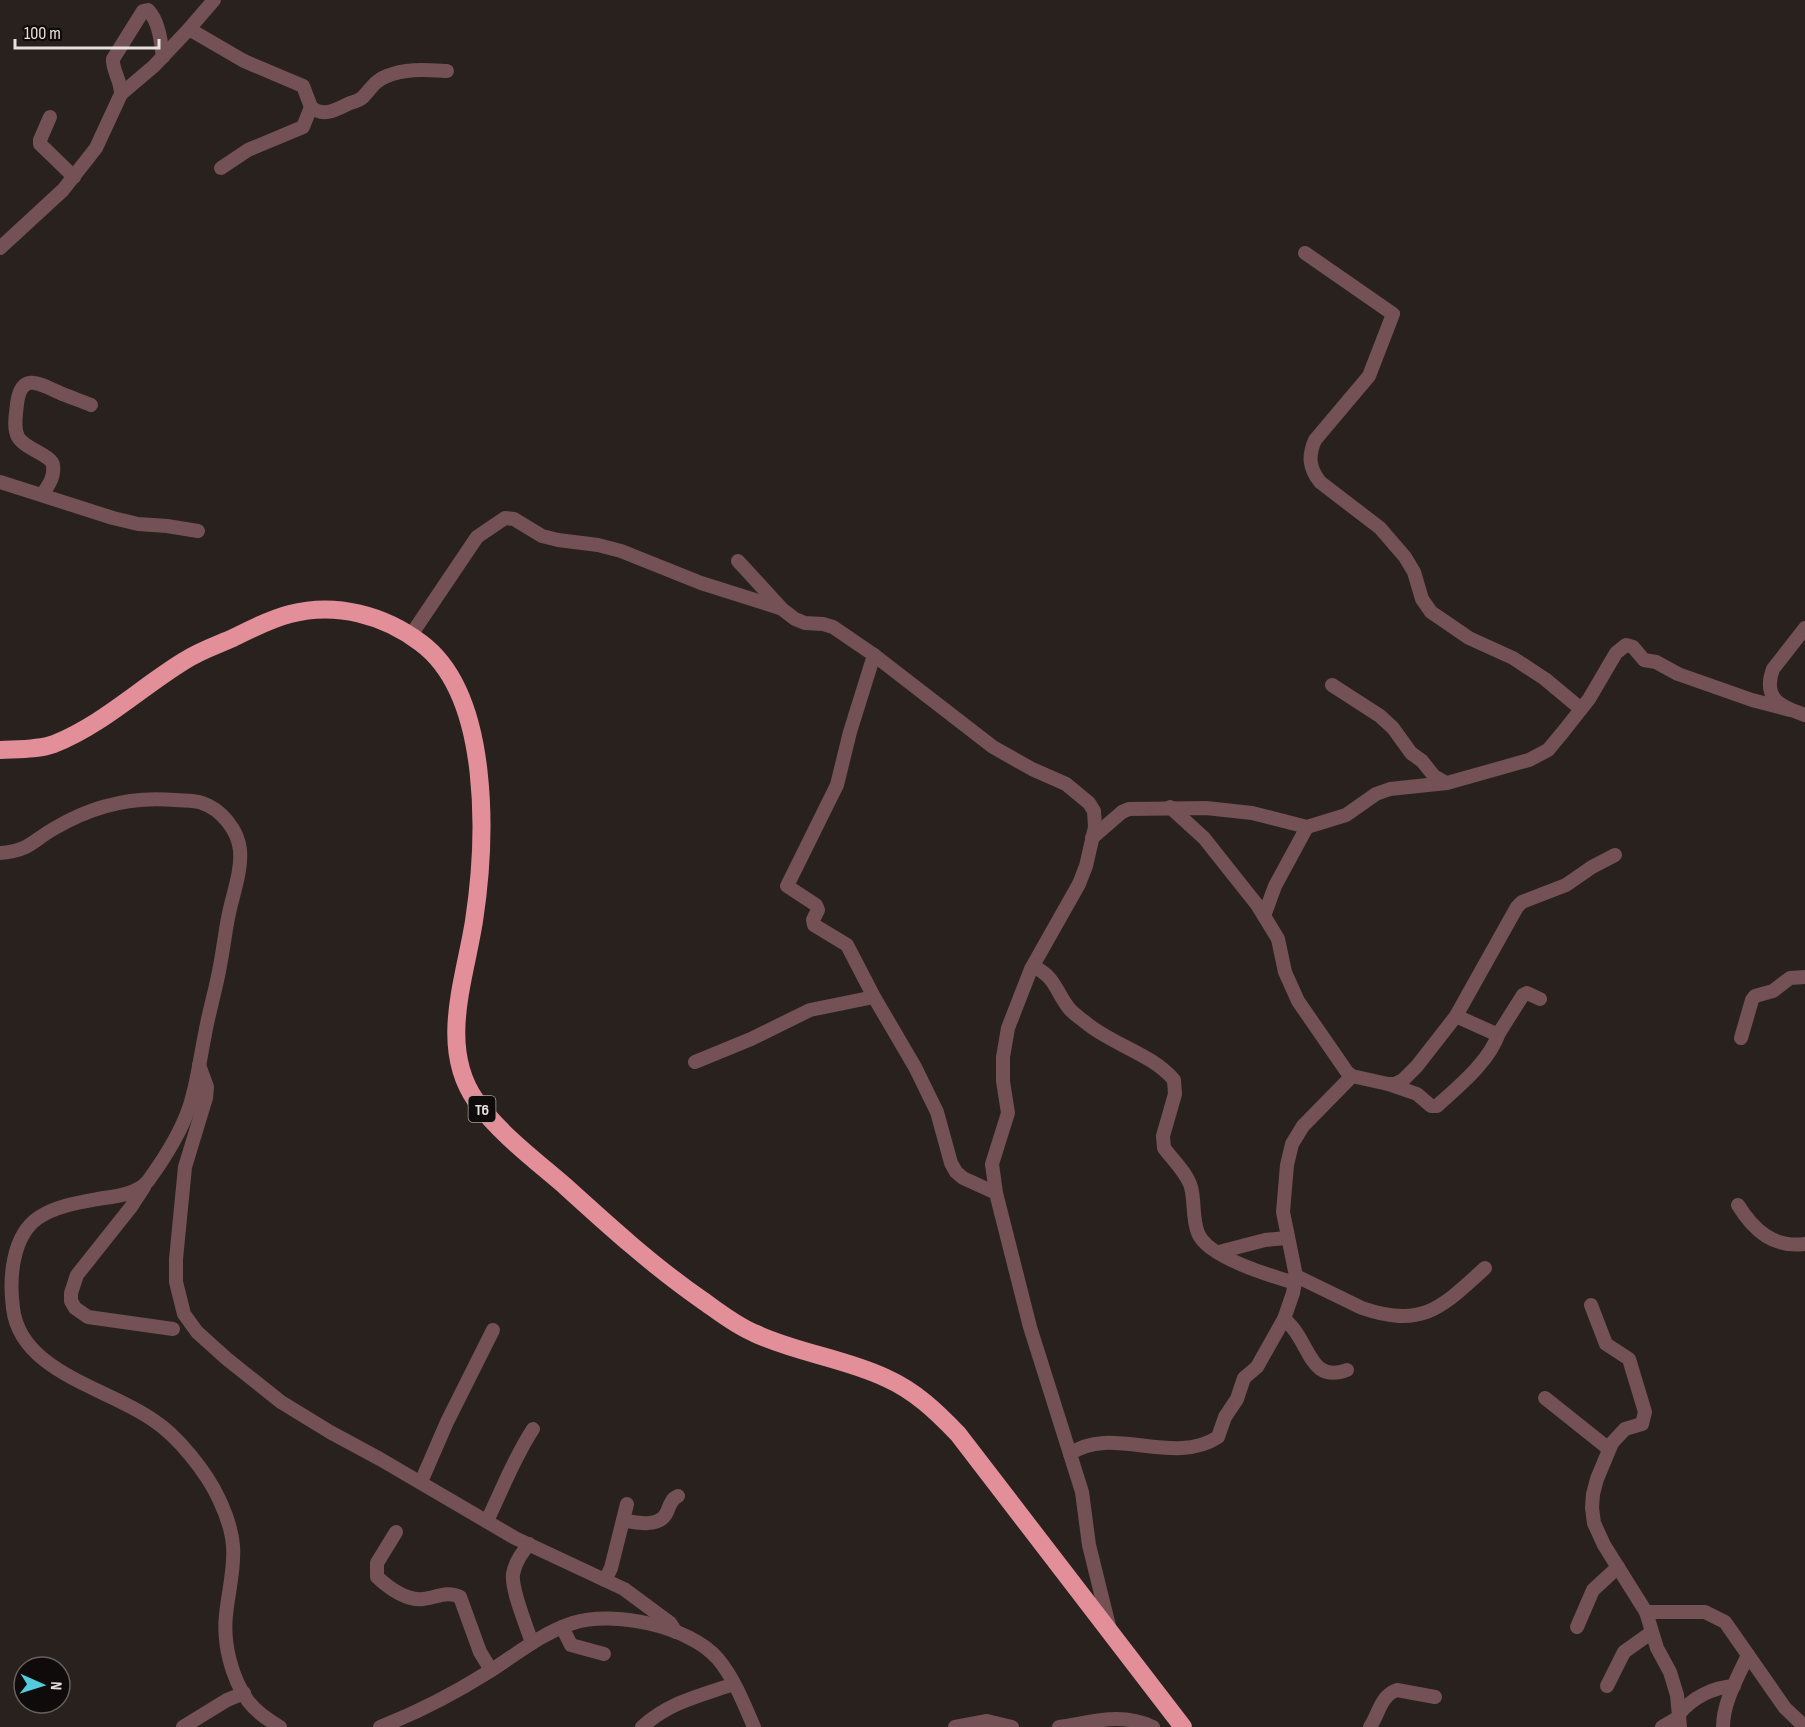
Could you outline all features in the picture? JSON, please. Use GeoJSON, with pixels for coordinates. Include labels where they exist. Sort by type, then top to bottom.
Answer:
{"type":"FeatureCollection","features":[{"type":"Feature","properties":{"kind":"highway","name":"T6"},"geometry":{"type":"LineString","coordinates":[[0,750],[50,745],[63,739],[94,723],[138,695],[186,659],[262,624],[290,614],[316,610],[343,610],[369,616],[390,624],[431,650],[461,695],[471,727],[477,762],[481,815],[479,871],[474,920],[456,1011],[456,1040],[461,1071],[473,1096],[487,1115],[516,1143],[629,1243],[681,1286],[723,1315],[751,1332],[779,1344],[886,1377],[923,1399],[958,1434],[1183,1727]]}},
{"type":"Feature","properties":{"kind":"street"},"geometry":{"type":"LineString","coordinates":[[0,248],[50,204],[74,177],[96,147],[121,94],[163,57],[214,0]]}},
{"type":"Feature","properties":{"kind":"street"},"geometry":{"type":"LineString","coordinates":[[121,94],[121,81],[114,68],[113,59],[143,11],[148,10],[152,14],[160,36],[163,57]]}},
{"type":"Feature","properties":{"kind":"street"},"geometry":{"type":"LineString","coordinates":[[189,29],[244,61],[303,86],[311,107],[321,112],[337,110],[363,97],[370,87],[392,74],[421,70],[447,71]]}},
{"type":"Feature","properties":{"kind":"street"},"geometry":{"type":"LineString","coordinates":[[221,168],[248,150],[303,127],[311,107]]}},
{"type":"Feature","properties":{"kind":"street"},"geometry":{"type":"LineString","coordinates":[[50,117],[40,144],[74,177]]}},
{"type":"Feature","properties":{"kind":"street"},"geometry":{"type":"LineString","coordinates":[[1305,253],[1393,314],[1369,376],[1315,440],[1310,451],[1313,473],[1320,482],[1380,528],[1414,572],[1422,599],[1431,612],[1469,638],[1513,658],[1545,679],[1581,709]]}},
{"type":"Feature","properties":{"kind":"street"},"geometry":{"type":"LineString","coordinates":[[42,495],[51,481],[53,463],[50,458],[29,448],[19,438],[15,429],[18,393],[23,385],[31,382],[45,385],[91,405]]}},
{"type":"Feature","properties":{"kind":"street"},"geometry":{"type":"LineString","coordinates":[[0,482],[138,524],[198,531]]}},
{"type":"Feature","properties":{"kind":"street"},"geometry":{"type":"LineString","coordinates":[[411,636],[477,537],[505,518],[514,519],[542,536],[621,551],[701,583],[782,609]]}},
{"type":"Feature","properties":{"kind":"street"},"geometry":{"type":"LineString","coordinates":[[738,561],[782,609],[795,619],[805,623],[833,627],[874,655],[993,747],[1032,769],[1066,784],[1089,803],[1096,817],[1086,866],[1079,884],[1033,966],[1016,1004],[1006,1037],[1003,1081],[1008,1113],[992,1164],[996,1193],[1030,1327],[1082,1492],[1090,1553],[1110,1631]]}},
{"type":"Feature","properties":{"kind":"street"},"geometry":{"type":"LineString","coordinates":[[1805,628],[1773,669],[1771,676],[1774,700],[1783,708],[1805,715]]}},
{"type":"Feature","properties":{"kind":"street"},"geometry":{"type":"LineString","coordinates":[[1092,838],[1125,810],[1170,807],[1252,813],[1307,827],[1346,815],[1376,794],[1390,789],[1446,783],[1539,756],[1548,750],[1581,709],[1616,653],[1623,646],[1633,647],[1644,660],[1656,662],[1678,674],[1752,700],[1790,710]]}},
{"type":"Feature","properties":{"kind":"street"},"geometry":{"type":"LineString","coordinates":[[874,655],[850,732],[837,785],[787,886],[816,905],[818,910],[813,920],[814,925],[847,945],[874,997],[903,1043],[937,1112],[951,1163],[956,1172],[963,1178],[996,1193]]}},
{"type":"Feature","properties":{"kind":"street"},"geometry":{"type":"LineString","coordinates":[[1332,685],[1394,728],[1411,753],[1422,761],[1434,776],[1446,783]]}},
{"type":"Feature","properties":{"kind":"street"},"geometry":{"type":"LineString","coordinates":[[0,853],[25,849],[54,828],[86,813],[145,798],[204,803],[229,823],[238,838],[239,866],[189,1107],[174,1140],[131,1207],[77,1275],[71,1293],[71,1301],[75,1308],[88,1317],[173,1329]]}},
{"type":"Feature","properties":{"kind":"street"},"geometry":{"type":"LineString","coordinates":[[1170,807],[1204,838],[1264,915],[1278,939],[1285,972],[1298,1002],[1352,1077],[1388,1084],[1417,1094],[1431,1106],[1437,1106],[1469,1077],[1491,1051],[1499,1033],[1523,995],[1527,993],[1540,999]]}},
{"type":"Feature","properties":{"kind":"street"},"geometry":{"type":"LineString","coordinates":[[1264,915],[1275,886],[1307,827]]}},
{"type":"Feature","properties":{"kind":"street"},"geometry":{"type":"LineString","coordinates":[[1388,1084],[1395,1084],[1403,1080],[1417,1066],[1456,1016],[1504,926],[1518,905],[1566,885],[1615,855]]}},
{"type":"Feature","properties":{"kind":"street"},"geometry":{"type":"LineString","coordinates":[[1033,966],[1051,978],[1069,1008],[1088,1025],[1106,1038],[1145,1058],[1174,1080],[1175,1094],[1163,1136],[1164,1149],[1190,1186],[1198,1234],[1204,1242],[1244,1267],[1295,1279],[1371,1311],[1410,1316],[1427,1313],[1445,1302],[1485,1268]]}},
{"type":"Feature","properties":{"kind":"street"},"geometry":{"type":"LineString","coordinates":[[1741,1038],[1755,996],[1773,991],[1790,978],[1805,976]]}},
{"type":"Feature","properties":{"kind":"street"},"geometry":{"type":"LineString","coordinates":[[695,1062],[751,1039],[810,1010],[874,997]]}},
{"type":"Feature","properties":{"kind":"street"},"geometry":{"type":"LineString","coordinates":[[1456,1016],[1492,1034],[1499,1033]]}},
{"type":"Feature","properties":{"kind":"street"},"geometry":{"type":"LineString","coordinates":[[199,1065],[207,1087],[206,1098],[184,1167],[176,1259],[176,1282],[184,1314],[197,1332],[281,1402],[487,1521],[636,1598],[670,1623],[676,1632]]}},
{"type":"Feature","properties":{"kind":"street"},"geometry":{"type":"LineString","coordinates":[[1070,1454],[1080,1446],[1117,1443],[1172,1448],[1195,1446],[1213,1440],[1220,1434],[1225,1417],[1237,1399],[1244,1378],[1257,1367],[1284,1318],[1295,1279],[1283,1221],[1287,1165],[1292,1144],[1303,1126],[1352,1077]]}},
{"type":"Feature","properties":{"kind":"street"},"geometry":{"type":"LineString","coordinates":[[145,1185],[126,1194],[75,1204],[38,1218],[30,1226],[16,1251],[11,1287],[14,1316],[23,1338],[31,1349],[61,1370],[158,1422],[212,1486],[230,1526],[234,1549],[225,1620],[225,1639],[230,1661],[248,1700],[260,1714],[280,1727]]}},
{"type":"Feature","properties":{"kind":"street"},"geometry":{"type":"LineString","coordinates":[[1738,1205],[1750,1223],[1777,1243],[1805,1244]]}},
{"type":"Feature","properties":{"kind":"street"},"geometry":{"type":"LineString","coordinates":[[1219,1252],[1265,1240],[1287,1238]]}},
{"type":"Feature","properties":{"kind":"street"},"geometry":{"type":"LineString","coordinates":[[1591,1305],[1606,1344],[1629,1359],[1645,1412],[1642,1424],[1625,1429],[1609,1449],[1593,1494],[1594,1523],[1599,1536],[1646,1612],[1677,1695],[1679,1719]]}},
{"type":"Feature","properties":{"kind":"street"},"geometry":{"type":"LineString","coordinates":[[1284,1318],[1299,1336],[1317,1366],[1332,1374],[1347,1370]]}},
{"type":"Feature","properties":{"kind":"street"},"geometry":{"type":"LineString","coordinates":[[421,1482],[447,1422],[493,1330]]}},
{"type":"Feature","properties":{"kind":"street"},"geometry":{"type":"LineString","coordinates":[[1545,1398],[1609,1449]]}},
{"type":"Feature","properties":{"kind":"street"},"geometry":{"type":"LineString","coordinates":[[487,1521],[510,1468],[533,1429]]}},
{"type":"Feature","properties":{"kind":"street"},"geometry":{"type":"LineString","coordinates":[[623,1520],[639,1523],[659,1521],[664,1518],[674,1498],[678,1496]]}},
{"type":"Feature","properties":{"kind":"street"},"geometry":{"type":"LineString","coordinates":[[605,1580],[611,1568],[627,1504]]}},
{"type":"Feature","properties":{"kind":"street"},"geometry":{"type":"LineString","coordinates":[[396,1532],[377,1563],[377,1577],[386,1586],[410,1598],[426,1599],[448,1593],[460,1597],[476,1642],[491,1670]]}},
{"type":"Feature","properties":{"kind":"street"},"geometry":{"type":"LineString","coordinates":[[529,1544],[520,1557],[513,1575],[532,1643]]}},
{"type":"Feature","properties":{"kind":"street"},"geometry":{"type":"LineString","coordinates":[[1578,1627],[1593,1590],[1618,1567]]}},
{"type":"Feature","properties":{"kind":"street"},"geometry":{"type":"LineString","coordinates":[[1646,1612],[1705,1612],[1725,1622],[1785,1707],[1804,1727]]}},
{"type":"Feature","properties":{"kind":"street"},"geometry":{"type":"LineString","coordinates":[[380,1727],[449,1695],[532,1643],[562,1628],[574,1623],[612,1619],[635,1621],[676,1632],[703,1646],[729,1672],[754,1727]]}},
{"type":"Feature","properties":{"kind":"street"},"geometry":{"type":"LineString","coordinates":[[562,1628],[571,1645],[604,1654]]}},
{"type":"Feature","properties":{"kind":"street"},"geometry":{"type":"LineString","coordinates":[[1607,1686],[1624,1652],[1652,1632]]}},
{"type":"Feature","properties":{"kind":"street"},"geometry":{"type":"LineString","coordinates":[[1723,1727],[1723,1718],[1734,1686],[1748,1655]]}},
{"type":"Feature","properties":{"kind":"street"},"geometry":{"type":"LineString","coordinates":[[642,1727],[656,1714],[671,1705],[734,1684]]}},
{"type":"Feature","properties":{"kind":"street"},"geometry":{"type":"LineString","coordinates":[[1662,1727],[1679,1719],[1686,1705],[1698,1698],[1723,1686],[1734,1686]]}},
{"type":"Feature","properties":{"kind":"street"},"geometry":{"type":"LineString","coordinates":[[1370,1727],[1382,1700],[1390,1692],[1396,1690],[1435,1697]]}},
{"type":"Feature","properties":{"kind":"street"},"geometry":{"type":"LineString","coordinates":[[183,1727],[227,1700],[244,1693]]}},
{"type":"Feature","properties":{"kind":"street"},"geometry":{"type":"LineString","coordinates":[[1059,1727],[1117,1718],[1133,1719],[1152,1727]]}},
{"type":"Feature","properties":{"kind":"street"},"geometry":{"type":"LineString","coordinates":[[955,1727],[987,1721],[1012,1727]]}}]}
